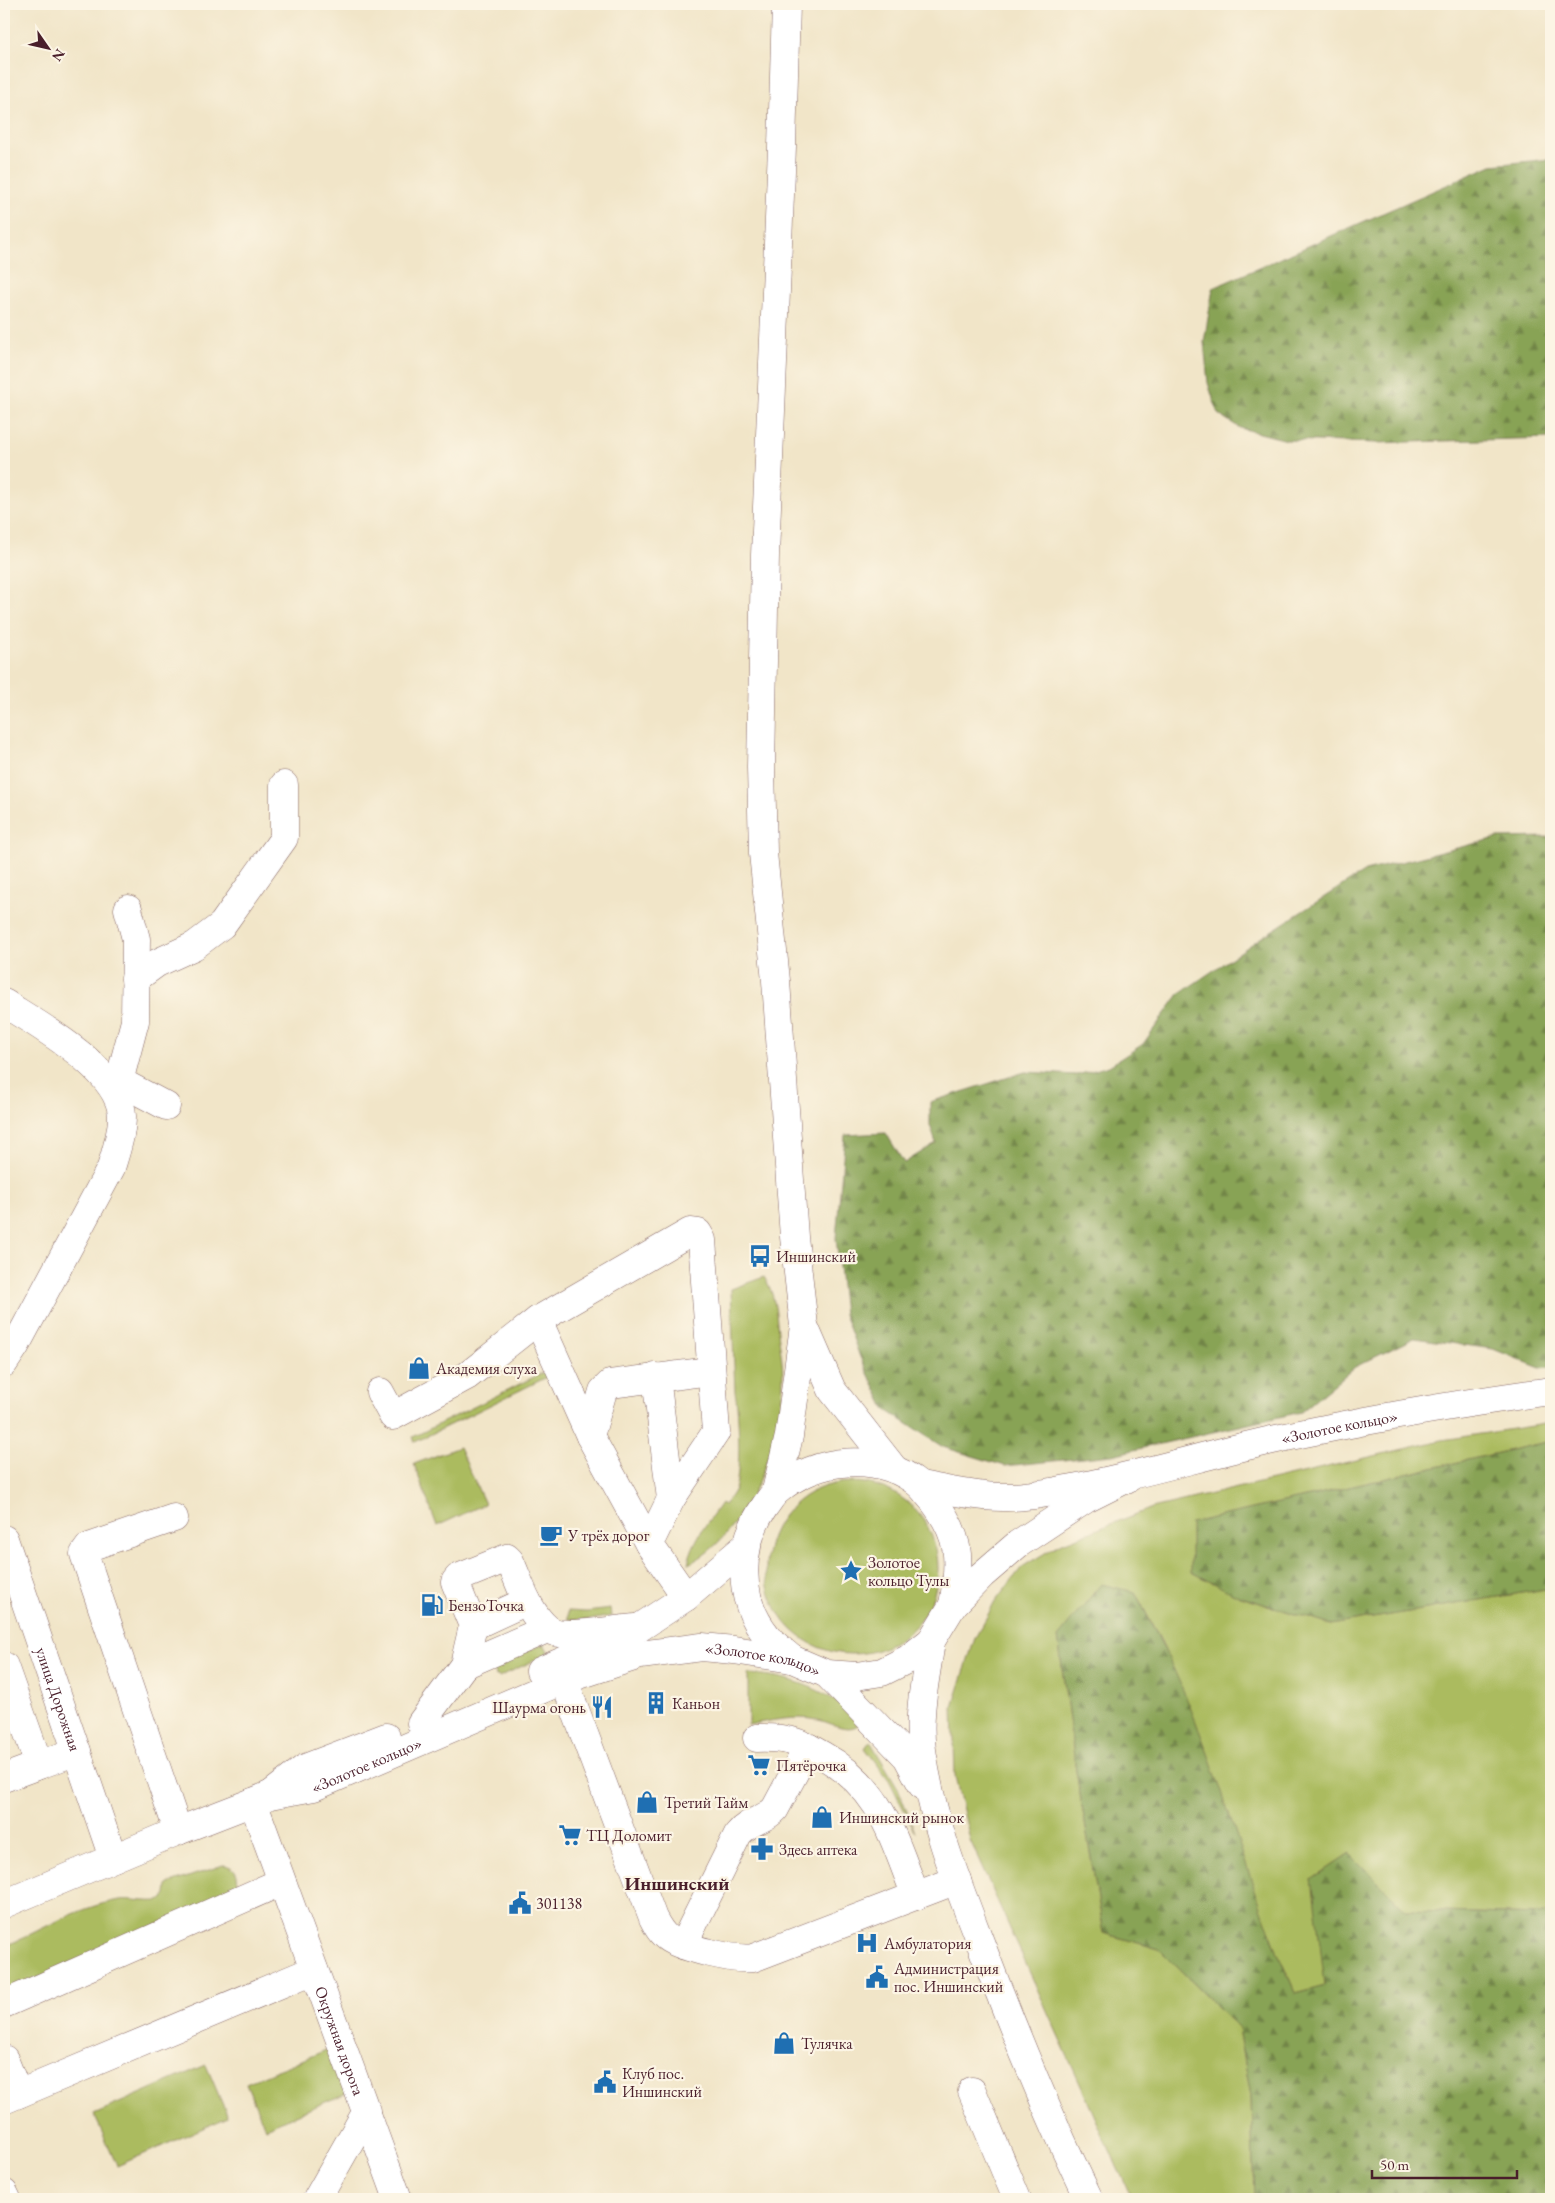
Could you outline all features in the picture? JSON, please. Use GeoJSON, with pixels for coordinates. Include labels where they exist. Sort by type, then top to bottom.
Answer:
{"type":"FeatureCollection","features":[{"type":"Feature","properties":{"kind":"main road"},"geometry":{"type":"LineString","coordinates":[[776,1491],[789,1436],[804,1326],[794,1237],[776,981],[763,853],[762,676],[765,564],[786,4]]}},
{"type":"Feature","properties":{"kind":"main road"},"geometry":{"type":"LineString","coordinates":[[135,979],[157,963],[194,946],[222,925],[284,838],[284,785]]}},
{"type":"Feature","properties":{"kind":"main road"},"geometry":{"type":"LineString","coordinates":[[4,1363],[16,1345],[111,1168],[120,1140],[122,1114],[117,1087],[135,1021],[136,939],[128,909]]}},
{"type":"Feature","properties":{"kind":"main road"},"geometry":{"type":"LineString","coordinates":[[4,1003],[72,1047],[117,1087],[166,1106]]}},
{"type":"Feature","properties":{"kind":"main road"},"geometry":{"type":"LineString","coordinates":[[380,1392],[393,1416],[467,1376],[538,1320],[690,1232],[696,1232],[702,1240],[710,1371],[716,1432],[671,1499],[649,1544]]}},
{"type":"Feature","properties":{"kind":"main road"},"geometry":{"type":"LineString","coordinates":[[538,1320],[590,1436],[649,1544],[686,1597]]}},
{"type":"Feature","properties":{"kind":"main road"},"geometry":{"type":"LineString","coordinates":[[804,1326],[832,1390],[894,1469]]}},
{"type":"Feature","properties":{"kind":"main road"},"geometry":{"type":"LineString","coordinates":[[590,1436],[603,1391],[606,1387],[615,1383],[710,1371]]}},
{"type":"Feature","properties":{"kind":"main road"},"geometry":{"type":"LineString","coordinates":[[656,1377],[671,1499]]}},
{"type":"Feature","properties":{"kind":"main road","name":"«Золотое кольцо»"},"geometry":{"type":"LineString","coordinates":[[920,1485],[962,1493],[1003,1497],[1040,1494],[1130,1477],[1212,1454],[1344,1424],[1455,1404],[1551,1391]]}},
{"type":"Feature","properties":{"kind":"main road","name":"«Золотое кольцо»"},"geometry":{"type":"LineString","coordinates":[[792,1659],[767,1636],[755,1617],[746,1595],[743,1570],[746,1546],[757,1517],[776,1491],[804,1472],[834,1463],[867,1463],[894,1469],[920,1485],[947,1519],[956,1544],[959,1572],[953,1605]]}},
{"type":"Feature","properties":{"kind":"main road","name":"«Золотое кольцо»"},"geometry":{"type":"LineString","coordinates":[[4,1904],[178,1831],[261,1799],[314,1787],[564,1680],[640,1655],[702,1647],[792,1659],[827,1674],[856,1676],[882,1672],[908,1659],[931,1642],[953,1605],[982,1575],[1018,1544],[1086,1499],[1130,1477]]}},
{"type":"Feature","properties":{"kind":"main road"},"geometry":{"type":"LineString","coordinates":[[174,1518],[89,1547],[84,1554],[178,1831]]}},
{"type":"Feature","properties":{"kind":"main road","name":"улица Дорожная"},"geometry":{"type":"LineString","coordinates":[[4,1539],[61,1701],[113,1858]]}},
{"type":"Feature","properties":{"kind":"main road","name":"«Золотое кольцо»"},"geometry":{"type":"LineString","coordinates":[[261,1799],[305,1768],[421,1723],[640,1628],[686,1597],[746,1546]]}},
{"type":"Feature","properties":{"kind":"main road"},"geometry":{"type":"LineString","coordinates":[[421,1723],[464,1665],[473,1626],[455,1580],[508,1558],[527,1601],[548,1628],[564,1634],[640,1628]]}},
{"type":"Feature","properties":{"kind":"main road"},"geometry":{"type":"LineString","coordinates":[[4,1590],[39,1686],[44,1692],[61,1701]]}},
{"type":"Feature","properties":{"kind":"main road"},"geometry":{"type":"LineString","coordinates":[[473,1626],[527,1601]]}},
{"type":"Feature","properties":{"kind":"main road"},"geometry":{"type":"LineString","coordinates":[[464,1665],[548,1628]]}},
{"type":"Feature","properties":{"kind":"main road"},"geometry":{"type":"LineString","coordinates":[[931,1642],[922,1705],[922,1749],[933,1806],[956,1880],[1025,2055],[1089,2199]]}},
{"type":"Feature","properties":{"kind":"main road"},"geometry":{"type":"LineString","coordinates":[[4,1666],[39,1765]]}},
{"type":"Feature","properties":{"kind":"main road"},"geometry":{"type":"LineString","coordinates":[[827,1674],[907,1757],[933,1806]]}},
{"type":"Feature","properties":{"kind":"main road"},"geometry":{"type":"LineString","coordinates":[[564,1680],[653,1918],[663,1934],[682,1945],[735,1958],[753,1958],[956,1880]]}},
{"type":"Feature","properties":{"kind":"main road"},"geometry":{"type":"LineString","coordinates":[[757,1738],[788,1739],[808,1747],[844,1768],[874,1798],[887,1822],[916,1896]]}},
{"type":"Feature","properties":{"kind":"main road"},"geometry":{"type":"LineString","coordinates":[[682,1945],[740,1831],[747,1825],[773,1811],[808,1747]]}},
{"type":"Feature","properties":{"kind":"main road"},"geometry":{"type":"LineString","coordinates":[[4,1778],[78,1751]]}},
{"type":"Feature","properties":{"kind":"main road","name":"Окружная дорога"},"geometry":{"type":"LineString","coordinates":[[261,1799],[281,1882],[398,2199]]}},
{"type":"Feature","properties":{"kind":"main road"},"geometry":{"type":"LineString","coordinates":[[4,2004],[281,1882]]}},
{"type":"Feature","properties":{"kind":"main road"},"geometry":{"type":"LineString","coordinates":[[4,2059],[11,2097],[314,1970]]}},
{"type":"Feature","properties":{"kind":"main road"},"geometry":{"type":"LineString","coordinates":[[972,2091],[1016,2199]]}},
{"type":"Feature","properties":{"kind":"main road"},"geometry":{"type":"LineString","coordinates":[[317,2199],[367,2111]]}},
{"type":"Feature","properties":{"kind":"main road"},"geometry":{"type":"LineString","coordinates":[[4,2193],[7,2199]]}},
{"type":"Feature","properties":{"kind":"green space"},"geometry":{"type":"Polygon","coordinates":[[[1551,159],[1551,438],[1376,443],[1287,440],[1240,428],[1218,414],[1208,383],[1204,342],[1213,288],[1492,165],[1551,159]]]}},
{"type":"Feature","properties":{"kind":"green space"},"geometry":{"type":"Polygon","coordinates":[[[1551,837],[1551,1367],[1540,1368],[1493,1349],[1414,1338],[1355,1367],[1301,1412],[1112,1455],[1005,1466],[943,1447],[886,1410],[860,1357],[844,1314],[836,1238],[845,1135],[886,1133],[904,1163],[936,1143],[930,1125],[930,1102],[1025,1072],[1077,1075],[1109,1066],[1143,1044],[1179,994],[1262,937],[1365,871],[1497,838],[1551,837]]]}},
{"type":"Feature","properties":{"kind":"green space"},"geometry":{"type":"Polygon","coordinates":[[[764,1277],[771,1290],[774,1303],[783,1378],[776,1429],[757,1484],[744,1510],[709,1551],[688,1564],[693,1547],[701,1532],[721,1503],[724,1505],[730,1497],[737,1481],[739,1456],[731,1289],[764,1277]]]}},
{"type":"Feature","properties":{"kind":"green space"},"geometry":{"type":"Polygon","coordinates":[[[544,1372],[547,1377],[415,1442],[413,1437],[544,1372]]]}},
{"type":"Feature","properties":{"kind":"green space"},"geometry":{"type":"Polygon","coordinates":[[[1551,1423],[1551,1441],[1192,1523],[1238,1596],[1331,1625],[1551,1588],[1551,1911],[1540,1915],[1407,1911],[1350,1854],[1313,1879],[1326,1985],[1295,1993],[1270,1935],[1162,1643],[1135,1592],[1058,1637],[1076,1771],[1104,1933],[1159,1949],[1239,2028],[1251,2097],[1254,2199],[1132,2199],[970,1840],[955,1776],[953,1707],[975,1638],[995,1602],[1022,1567],[1060,1544],[1152,1508],[1442,1440],[1551,1423]]]}},
{"type":"Feature","properties":{"kind":"green space"},"geometry":{"type":"Polygon","coordinates":[[[1551,1441],[1551,1588],[1331,1625],[1238,1596],[1191,1572],[1191,1523],[1551,1441]]]}},
{"type":"Feature","properties":{"kind":"green space"},"geometry":{"type":"Polygon","coordinates":[[[459,1447],[485,1504],[437,1526],[414,1464],[459,1447]]]}},
{"type":"Feature","properties":{"kind":"green space"},"geometry":{"type":"Polygon","coordinates":[[[860,1482],[877,1485],[893,1492],[907,1501],[919,1513],[935,1543],[938,1568],[937,1585],[932,1601],[919,1623],[907,1635],[877,1651],[844,1654],[827,1651],[811,1644],[797,1635],[785,1623],[769,1593],[766,1560],[769,1543],[776,1527],[785,1513],[797,1501],[827,1485],[860,1482]]]}},
{"type":"Feature","properties":{"kind":"green space"},"geometry":{"type":"Polygon","coordinates":[[[1101,1584],[1135,1592],[1167,1656],[1209,1756],[1268,1926],[1295,1993],[1325,1985],[1312,1879],[1350,1854],[1407,1911],[1540,1915],[1551,1911],[1551,2199],[1254,2199],[1251,2097],[1239,2028],[1159,1949],[1104,1933],[1076,1771],[1058,1637],[1101,1584]]]}},
{"type":"Feature","properties":{"kind":"green space"},"geometry":{"type":"Polygon","coordinates":[[[610,1609],[611,1616],[590,1620],[568,1619],[568,1611],[587,1612],[610,1609]]]}},
{"type":"Feature","properties":{"kind":"green space"},"geometry":{"type":"Polygon","coordinates":[[[544,1644],[548,1651],[546,1655],[499,1677],[495,1675],[493,1670],[495,1664],[544,1644]]]}},
{"type":"Feature","properties":{"kind":"green space"},"geometry":{"type":"Polygon","coordinates":[[[748,1674],[771,1676],[806,1685],[817,1690],[840,1704],[858,1725],[849,1728],[818,1720],[800,1718],[748,1725],[748,1674]]]}},
{"type":"Feature","properties":{"kind":"green space"},"geometry":{"type":"Polygon","coordinates":[[[870,1741],[898,1788],[915,1832],[889,1780],[865,1748],[870,1741]]]}},
{"type":"Feature","properties":{"kind":"green space"},"geometry":{"type":"Polygon","coordinates":[[[223,1865],[232,1868],[236,1873],[237,1881],[234,1890],[4,1993],[4,1948],[10,1944],[91,1907],[120,1900],[161,1900],[165,1896],[168,1884],[223,1865]]]}},
{"type":"Feature","properties":{"kind":"green space"},"geometry":{"type":"Polygon","coordinates":[[[331,2048],[349,2092],[265,2128],[246,2083],[331,2048]]]}},
{"type":"Feature","properties":{"kind":"green space"},"geometry":{"type":"Polygon","coordinates":[[[206,2065],[228,2117],[117,2166],[94,2114],[206,2065]]]}},
{"type":"Feature","properties":{"kind":"place","name":"Иншинский"},"geometry":{"type":"Point","coordinates":[760,1256]}},
{"type":"Feature","properties":{"kind":"place","name":"Академия слуха"},"geometry":{"type":"Point","coordinates":[419,1368]}},
{"type":"Feature","properties":{"kind":"place","name":"У трёх дорог"},"geometry":{"type":"Point","coordinates":[551,1535]}},
{"type":"Feature","properties":{"kind":"place","name":"Золотое кольцо Тулы"},"geometry":{"type":"Point","coordinates":[851,1571]}},
{"type":"Feature","properties":{"kind":"place","name":"БензоТочка"},"geometry":{"type":"Point","coordinates":[432,1605]}},
{"type":"Feature","properties":{"kind":"place","name":"Каньон"},"geometry":{"type":"Point","coordinates":[656,1703]}},
{"type":"Feature","properties":{"kind":"place","name":"Шаурма огонь"},"geometry":{"type":"Point","coordinates":[602,1707]}},
{"type":"Feature","properties":{"kind":"place","name":"Пятёрочка"},"geometry":{"type":"Point","coordinates":[759,1765]}},
{"type":"Feature","properties":{"kind":"place","name":"Третий Тайм"},"geometry":{"type":"Point","coordinates":[647,1802]}},
{"type":"Feature","properties":{"kind":"place","name":"Иншинский рынок"},"geometry":{"type":"Point","coordinates":[822,1817]}},
{"type":"Feature","properties":{"kind":"place","name":"ТЦ Доломит"},"geometry":{"type":"Point","coordinates":[570,1835]}},
{"type":"Feature","properties":{"kind":"place","name":"Здесь аптека"},"geometry":{"type":"Point","coordinates":[762,1849]}},
{"type":"Feature","properties":{"kind":"place","name":"301138"},"geometry":{"type":"Point","coordinates":[520,1903]}},
{"type":"Feature","properties":{"kind":"place","name":"Амбулатория"},"geometry":{"type":"Point","coordinates":[867,1943]}},
{"type":"Feature","properties":{"kind":"place","name":"Администрация пос. Иншинский"},"geometry":{"type":"Point","coordinates":[877,1977]}},
{"type":"Feature","properties":{"kind":"place","name":"Тулячка"},"geometry":{"type":"Point","coordinates":[784,2043]}},
{"type":"Feature","properties":{"kind":"place","name":"Клуб пос. Иншинский"},"geometry":{"type":"Point","coordinates":[605,2082]}},
{"type":"Feature","properties":{"kind":"district","name":"Иншинский"},"geometry":{"type":"Point","coordinates":[677,1883]}}]}
